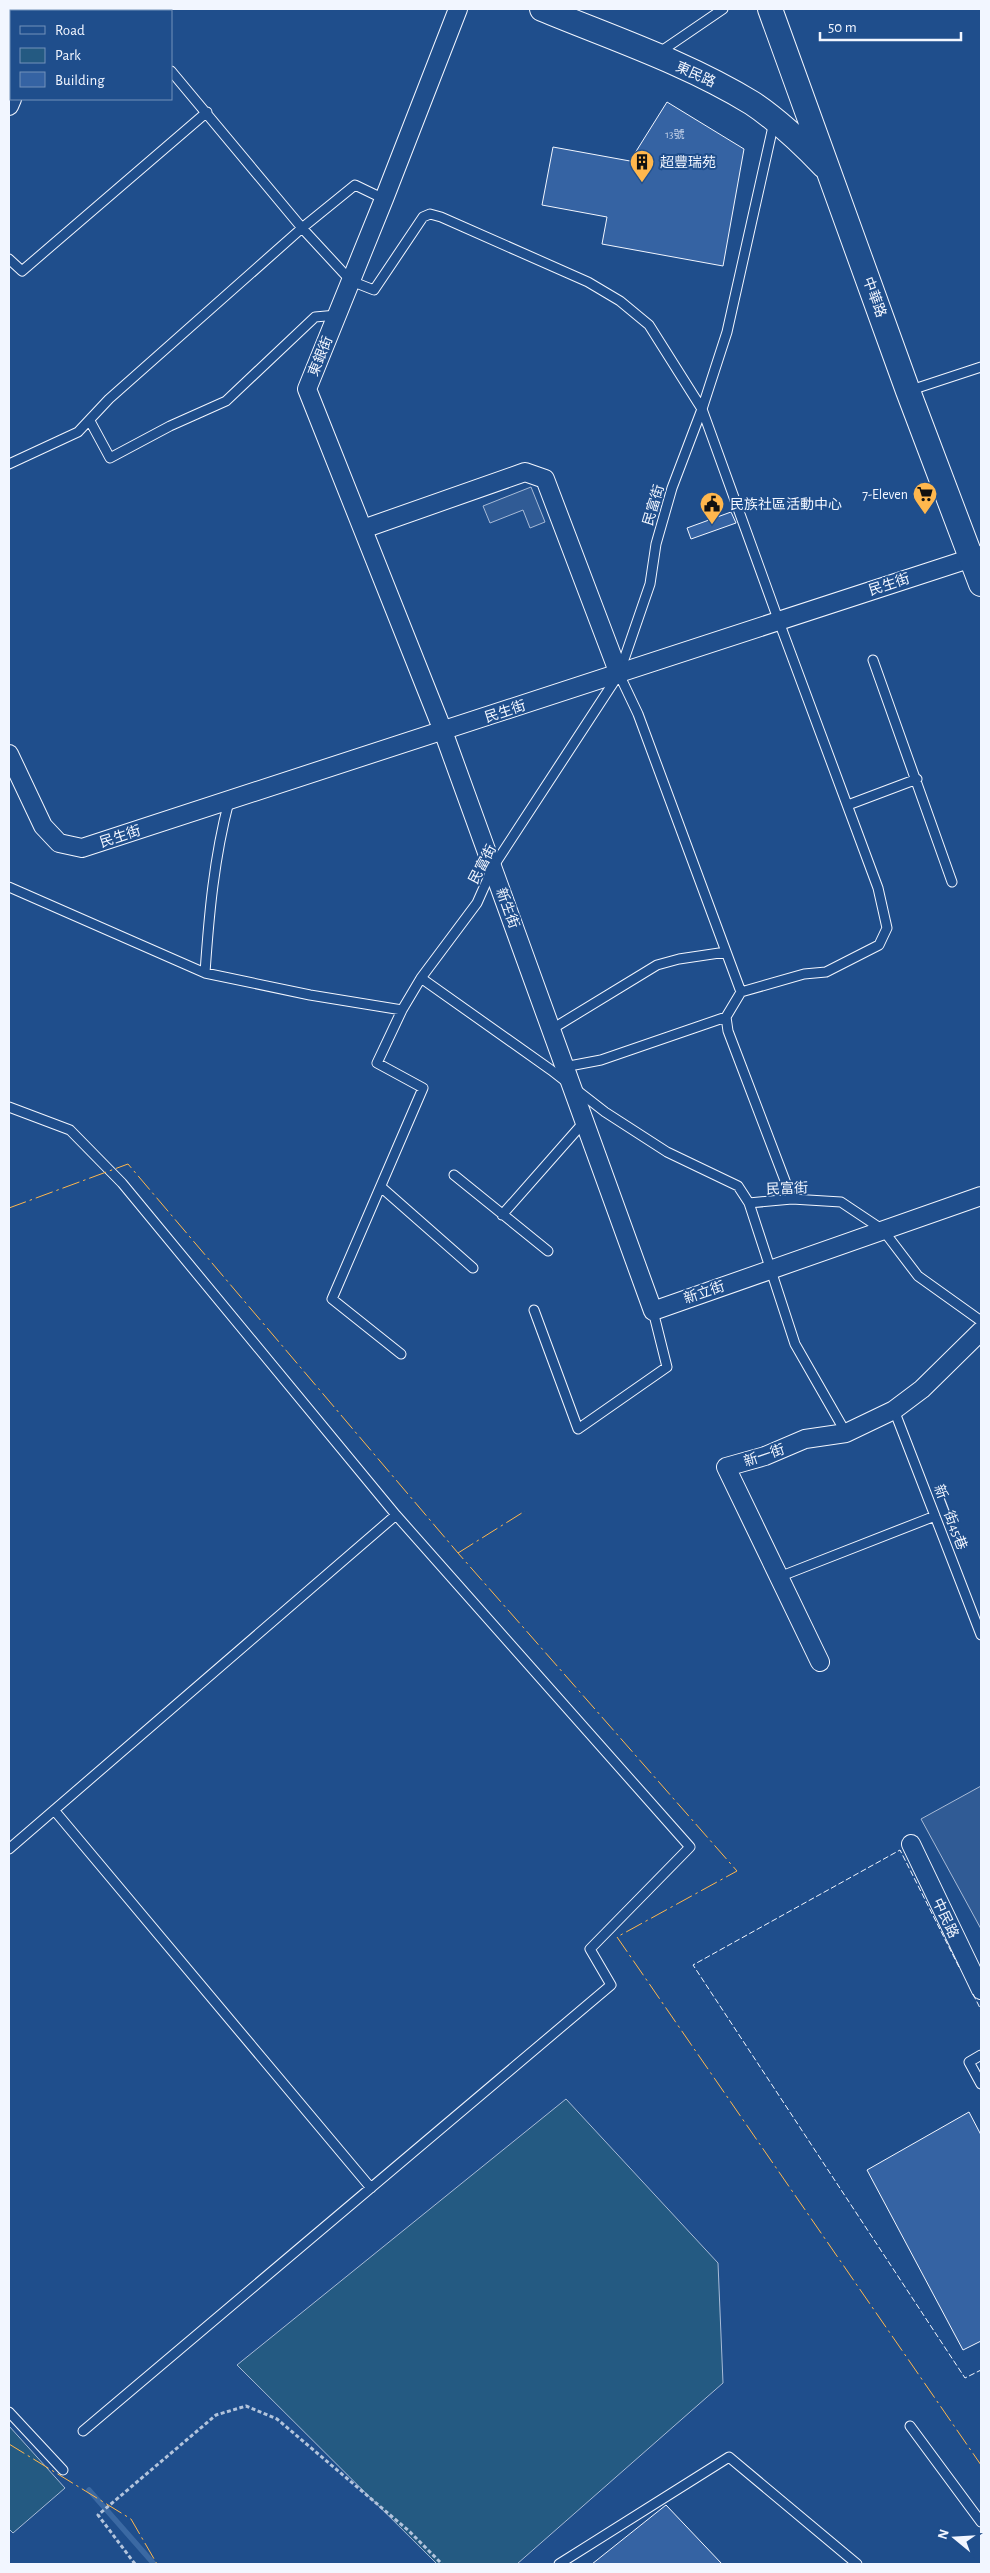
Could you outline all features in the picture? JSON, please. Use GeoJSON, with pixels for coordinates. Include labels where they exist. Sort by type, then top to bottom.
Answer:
{"type":"FeatureCollection","features":[{"type":"Feature","properties":{"kind":"street","name":"東銀街"},"geometry":{"type":"LineString","coordinates":[[443,731],[307,388],[384,199],[458,9]]}},
{"type":"Feature","properties":{"kind":"street","name":"東民路"},"geometry":{"type":"LineString","coordinates":[[542,9],[716,82],[775,120],[831,172]]}},
{"type":"Feature","properties":{"kind":"street","name":"中華路"},"geometry":{"type":"LineString","coordinates":[[770,9],[831,172],[908,391],[976,556],[981,584]]}},
{"type":"Feature","properties":{"kind":"street"},"geometry":{"type":"LineString","coordinates":[[363,529],[525,472],[545,479],[619,674]]}},
{"type":"Feature","properties":{"kind":"street","name":"民生街"},"geometry":{"type":"LineString","coordinates":[[9,754],[43,826],[59,842],[82,848],[619,674],[778,619],[976,556]]}},
{"type":"Feature","properties":{"kind":"street","name":"新生街"},"geometry":{"type":"LineString","coordinates":[[443,731],[552,1028],[558,1068],[572,1086]]}},
{"type":"Feature","properties":{"kind":"street"},"geometry":{"type":"LineString","coordinates":[[572,1086],[652,1310]]}},
{"type":"Feature","properties":{"kind":"street","name":"新立街"},"geometry":{"type":"LineString","coordinates":[[652,1310],[981,1196]]}},
{"type":"Feature","properties":{"kind":"street","name":"新一街"},"geometry":{"type":"LineString","coordinates":[[820,1662],[726,1467],[765,1456],[805,1439],[846,1433],[894,1410],[922,1389],[981,1331]]}},
{"type":"Feature","properties":{"kind":"street","name":"中民路"},"geometry":{"type":"LineString","coordinates":[[911,1844],[981,1990]]}},
{"type":"Feature","properties":{"kind":"lane"},"geometry":{"type":"LineString","coordinates":[[654,56],[723,9]]}},
{"type":"Feature","properties":{"kind":"lane"},"geometry":{"type":"LineString","coordinates":[[172,72],[302,228],[351,281],[374,290],[423,217],[430,214],[442,217],[588,282],[620,301],[649,325],[702,409],[878,888],[887,928],[879,945],[826,972],[804,974],[741,992],[726,1017],[728,1031],[792,1199]]}},
{"type":"Feature","properties":{"kind":"lane"},"geometry":{"type":"LineString","coordinates":[[9,259],[22,272],[207,112]]}},
{"type":"Feature","properties":{"kind":"lane","name":"民富街"},"geometry":{"type":"LineString","coordinates":[[381,1187],[423,1088],[377,1063],[402,1010],[422,978],[478,903],[493,867],[619,674],[650,584],[656,544],[672,488],[702,409],[727,332],[775,120]]}},
{"type":"Feature","properties":{"kind":"lane"},"geometry":{"type":"LineString","coordinates":[[9,464],[78,432],[109,399],[302,228],[355,185],[384,199]]}},
{"type":"Feature","properties":{"kind":"lane"},"geometry":{"type":"LineString","coordinates":[[90,421],[110,458],[170,426],[226,402],[315,317],[337,315]]}},
{"type":"Feature","properties":{"kind":"lane"},"geometry":{"type":"LineString","coordinates":[[908,391],[981,367]]}},
{"type":"Feature","properties":{"kind":"lane"},"geometry":{"type":"LineString","coordinates":[[873,660],[917,779],[952,882]]}},
{"type":"Feature","properties":{"kind":"lane"},"geometry":{"type":"LineString","coordinates":[[619,674],[638,714],[741,992]]}},
{"type":"Feature","properties":{"kind":"lane"},"geometry":{"type":"LineString","coordinates":[[848,806],[917,779]]}},
{"type":"Feature","properties":{"kind":"lane"},"geometry":{"type":"LineString","coordinates":[[205,973],[210,894],[219,840],[229,801]]}},
{"type":"Feature","properties":{"kind":"lane"},"geometry":{"type":"LineString","coordinates":[[9,887],[205,973],[310,995],[402,1010]]}},
{"type":"Feature","properties":{"kind":"lane"},"geometry":{"type":"LineString","coordinates":[[552,1028],[657,965],[679,959],[726,952]]}},
{"type":"Feature","properties":{"kind":"lane"},"geometry":{"type":"LineString","coordinates":[[422,978],[558,1068],[602,1060],[726,1017]]}},
{"type":"Feature","properties":{"kind":"lane","name":"民富街"},"geometry":{"type":"LineString","coordinates":[[572,1086],[605,1112],[667,1152],[738,1186],[749,1203],[792,1199],[841,1202],[883,1230],[918,1276],[981,1321]]}},
{"type":"Feature","properties":{"kind":"lane"},"geometry":{"type":"LineString","coordinates":[[9,1108],[70,1130],[122,1184],[396,1515],[690,1847],[590,1949],[610,1985],[83,2431]]}},
{"type":"Feature","properties":{"kind":"lane"},"geometry":{"type":"LineString","coordinates":[[502,1216],[584,1122]]}},
{"type":"Feature","properties":{"kind":"lane"},"geometry":{"type":"LineString","coordinates":[[454,1175],[502,1216],[548,1251]]}},
{"type":"Feature","properties":{"kind":"lane"},"geometry":{"type":"LineString","coordinates":[[401,1354],[332,1299],[381,1187],[474,1268]]}},
{"type":"Feature","properties":{"kind":"lane"},"geometry":{"type":"LineString","coordinates":[[749,1203],[795,1344],[846,1433]]}},
{"type":"Feature","properties":{"kind":"lane"},"geometry":{"type":"LineString","coordinates":[[534,1310],[578,1429],[667,1368],[652,1310]]}},
{"type":"Feature","properties":{"kind":"lane","name":"新一街45巷"},"geometry":{"type":"LineString","coordinates":[[894,1410],[981,1635]]}},
{"type":"Feature","properties":{"kind":"lane"},"geometry":{"type":"LineString","coordinates":[[9,1849],[396,1515]]}},
{"type":"Feature","properties":{"kind":"lane"},"geometry":{"type":"LineString","coordinates":[[779,1577],[935,1516]]}},
{"type":"Feature","properties":{"kind":"lane"},"geometry":{"type":"LineString","coordinates":[[54,1810],[371,2188]]}},
{"type":"Feature","properties":{"kind":"lane"},"geometry":{"type":"LineString","coordinates":[[981,2055],[969,2062],[981,2084]]}},
{"type":"Feature","properties":{"kind":"lane"},"geometry":{"type":"LineString","coordinates":[[9,2412],[63,2470]]}},
{"type":"Feature","properties":{"kind":"lane"},"geometry":{"type":"LineString","coordinates":[[910,2426],[981,2522]]}},
{"type":"Feature","properties":{"kind":"lane"},"geometry":{"type":"LineString","coordinates":[[559,2564],[729,2457],[857,2564]]}},
{"type":"Feature","properties":{"kind":"path"},"geometry":{"type":"LineString","coordinates":[[135,2564],[98,2515],[216,2415],[246,2406],[278,2419],[409,2531],[442,2564]]}},
{"type":"Feature","properties":{"kind":"green space"},"geometry":{"type":"Polygon","coordinates":[[[566,2099],[718,2263],[723,2383],[517,2564],[437,2564],[237,2365],[566,2099]]]}},
{"type":"Feature","properties":{"kind":"green space"},"geometry":{"type":"Polygon","coordinates":[[[9,2426],[65,2488],[13,2533],[9,2529],[9,2426]]]}},
{"type":"Feature","properties":{"kind":"shaded area"},"geometry":{"type":"Polygon","coordinates":[[[531,487],[545,522],[530,528],[523,510],[490,523],[483,506],[531,487]]]}},
{"type":"Feature","properties":{"kind":"shaded area"},"geometry":{"type":"Polygon","coordinates":[[[981,1786],[981,1929],[921,1819],[981,1786]]]}},
{"type":"Feature","properties":{"kind":"building","name":"超豐瑞苑"},"geometry":{"type":"Polygon","coordinates":[[[667,102],[744,149],[723,266],[602,244],[607,217],[542,205],[553,147],[630,161],[667,102]]]}},
{"type":"Feature","properties":{"kind":"building","name":"民族社區活動中心"},"geometry":{"type":"Polygon","coordinates":[[[731,512],[736,523],[691,539],[687,528],[731,512]]]}},
{"type":"Feature","properties":{"kind":"building"},"geometry":{"type":"Polygon","coordinates":[[[969,2112],[981,2135],[981,2341],[963,2350],[867,2170],[969,2112]]]}},
{"type":"Feature","properties":{"kind":"building"},"geometry":{"type":"Polygon","coordinates":[[[666,2505],[722,2564],[592,2564],[666,2505]]]}},
{"type":"Feature","properties":{"kind":"waterway"},"geometry":{"type":"LineString","coordinates":[[89,2490],[154,2564]]}},
{"type":"Feature","properties":{"kind":"fence"},"geometry":{"type":"LineString","coordinates":[[959,1967],[900,1850],[693,1965],[965,2378],[981,2370]]}},
{"type":"Feature","properties":{"kind":"fence"},"geometry":{"type":"LineString","coordinates":[[973,1994],[981,2010]]}},
{"type":"Feature","properties":{"kind":"power"},"geometry":{"type":"LineString","coordinates":[[9,1208],[128,1164],[458,1553],[737,1871],[617,1937],[981,2465]]}},
{"type":"Feature","properties":{"kind":"power"},"geometry":{"type":"LineString","coordinates":[[458,1553],[525,1511]]}},
{"type":"Feature","properties":{"kind":"power"},"geometry":{"type":"LineString","coordinates":[[9,2444],[131,2519],[157,2564]]}},
{"type":"Feature","properties":{"kind":"place","name":"超豐瑞苑"},"geometry":{"type":"Point","coordinates":[642,183]}},
{"type":"Feature","properties":{"kind":"place","name":"7-Eleven"},"geometry":{"type":"Point","coordinates":[925,515]}},
{"type":"Feature","properties":{"kind":"place","name":"民族社區活動中心"},"geometry":{"type":"Point","coordinates":[712,525]}}]}
